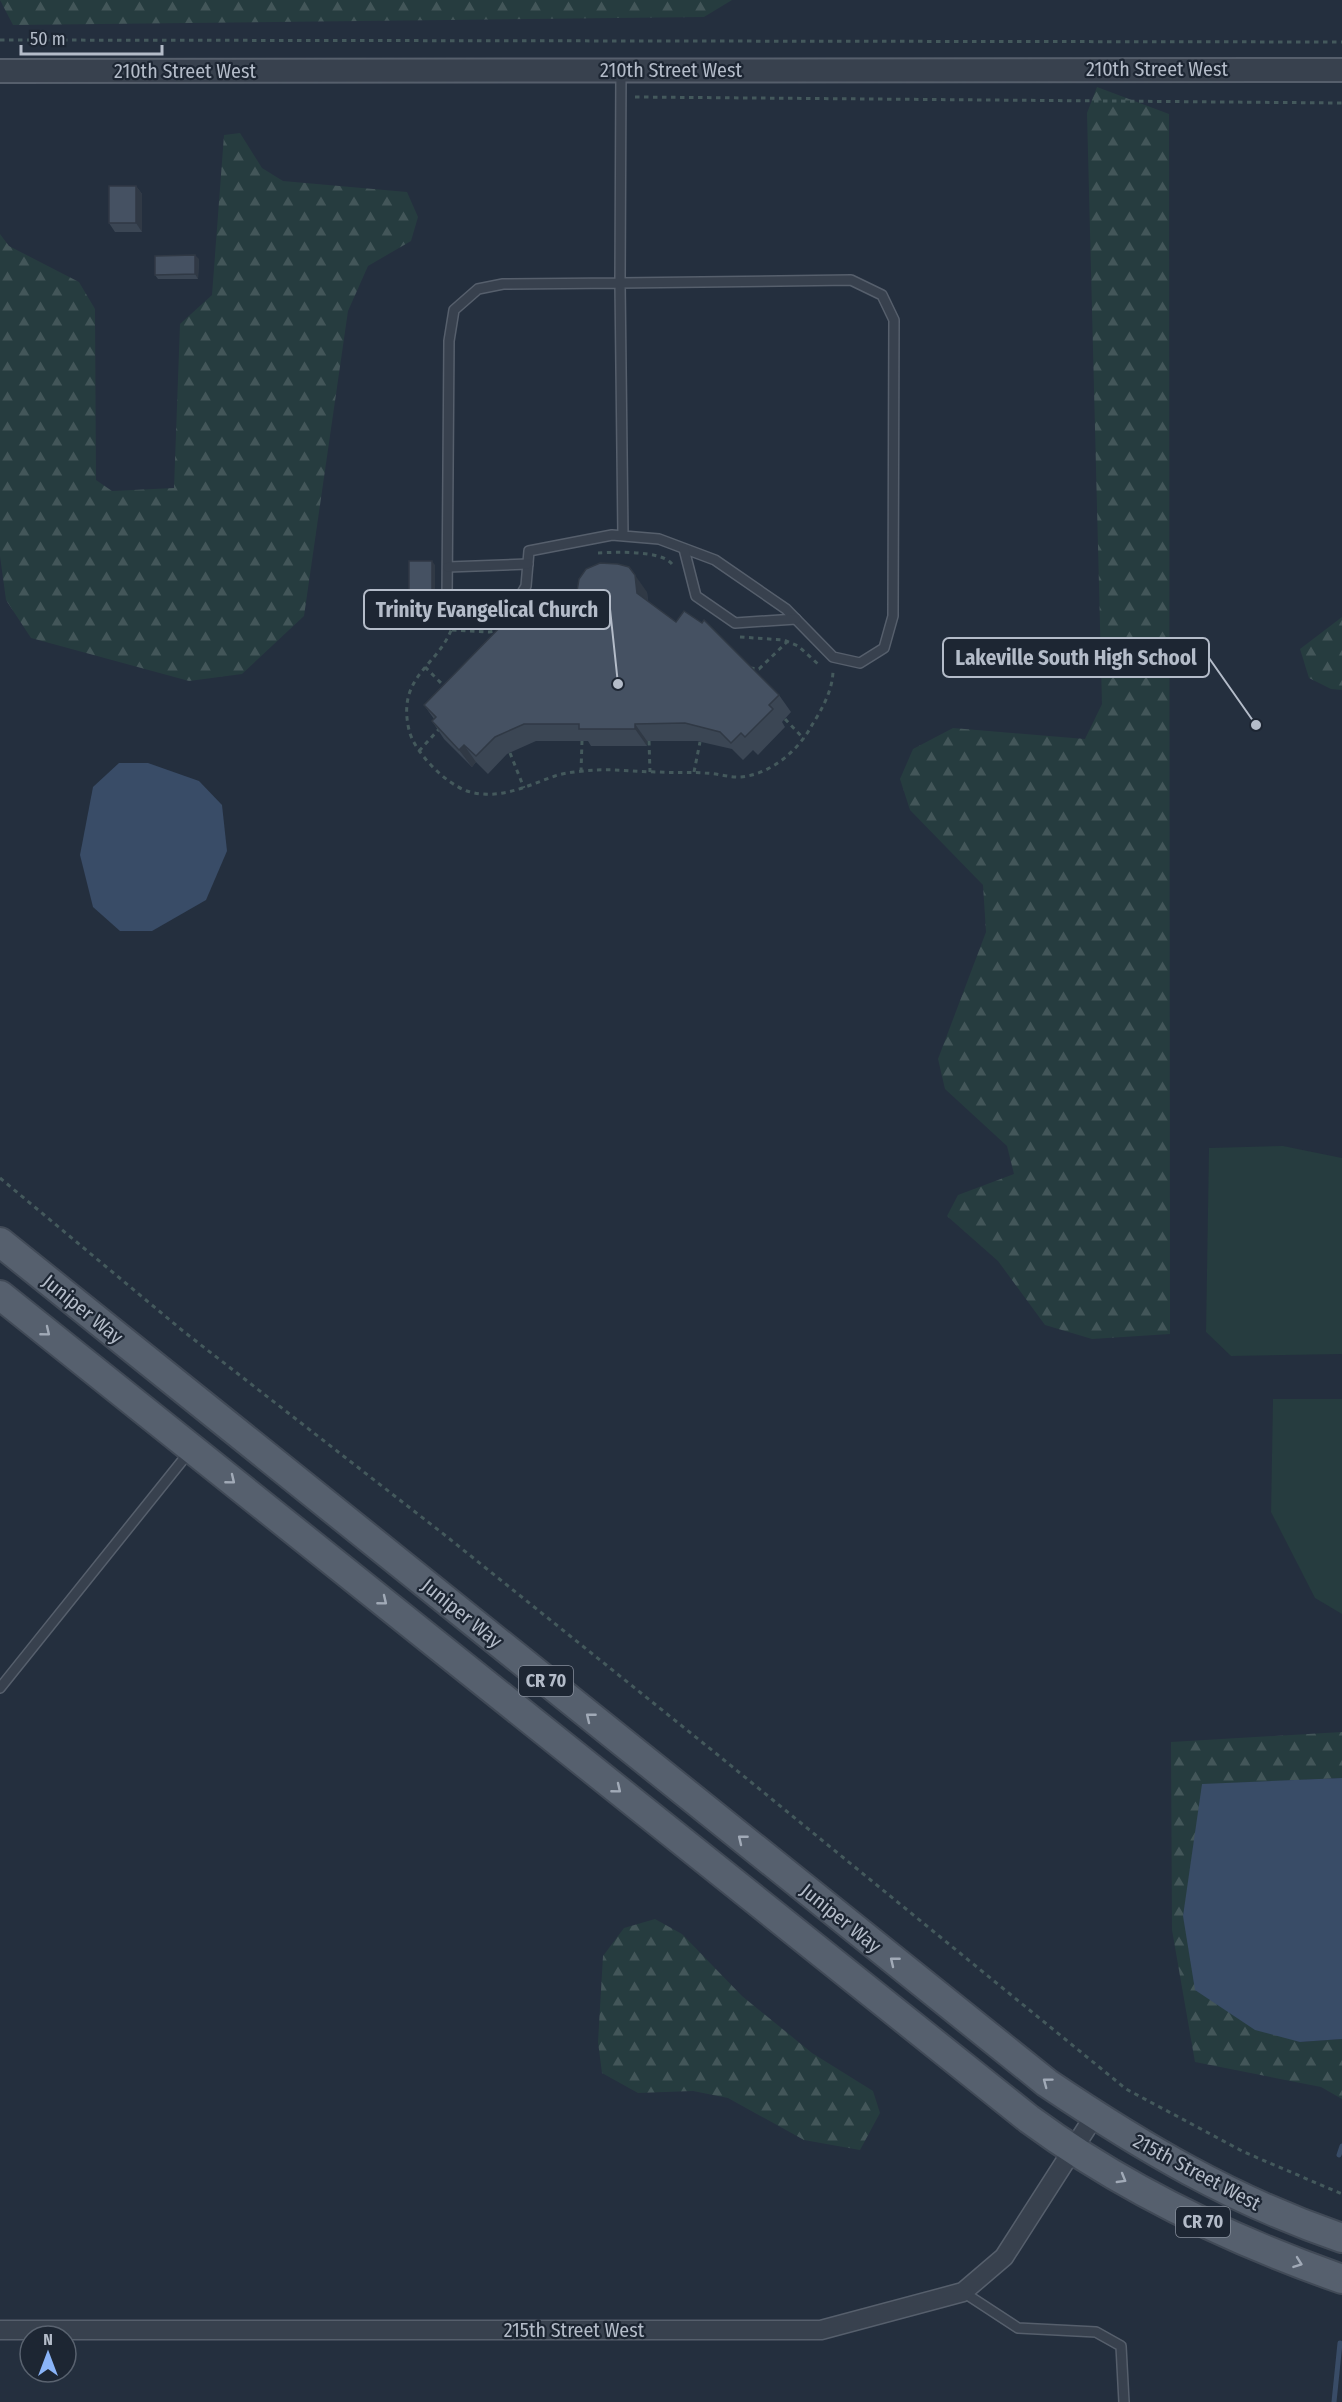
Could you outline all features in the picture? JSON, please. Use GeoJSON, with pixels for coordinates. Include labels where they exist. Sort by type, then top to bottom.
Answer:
{"type":"FeatureCollection","features":[{"type":"Feature","properties":{"kind":"main road","name":"Juniper Way"},"geometry":{"type":"LineString","coordinates":[[0,1242],[1038,2075],[1095,2115]]}},
{"type":"Feature","properties":{"kind":"main road","name":"Juniper Way"},"geometry":{"type":"LineString","coordinates":[[0,1295],[1029,2119],[1072,2150]]}},
{"type":"Feature","properties":{"kind":"main road","name":"215th Street West"},"geometry":{"type":"LineString","coordinates":[[1095,2115],[1167,2161],[1239,2197],[1306,2226],[1342,2238]]}},
{"type":"Feature","properties":{"kind":"main road","name":"215th Street West"},"geometry":{"type":"LineString","coordinates":[[1072,2150],[1149,2195],[1228,2235],[1342,2279]]}},
{"type":"Feature","properties":{"kind":"street","name":"210th Street West"},"geometry":{"type":"LineString","coordinates":[[0,71],[1342,70]]}},
{"type":"Feature","properties":{"kind":"street","name":"215th Street West"},"geometry":{"type":"LineString","coordinates":[[0,2330],[821,2330],[963,2292],[1004,2257],[1095,2115]]}},
{"type":"Feature","properties":{"kind":"lane"},"geometry":{"type":"LineString","coordinates":[[621,70],[620,283],[623,536]]}},
{"type":"Feature","properties":{"kind":"lane"},"geometry":{"type":"LineString","coordinates":[[851,280],[882,295],[894,320],[893,616],[884,648],[860,663],[832,657],[786,609],[715,560],[659,539],[612,535],[529,551],[526,586],[512,611],[464,615],[447,599],[448,567],[449,341],[454,310],[478,289],[503,284],[851,280]]}},
{"type":"Feature","properties":{"kind":"lane"},"geometry":{"type":"LineString","coordinates":[[684,549],[696,596],[735,622],[796,619]]}},
{"type":"Feature","properties":{"kind":"lane"},"geometry":{"type":"LineString","coordinates":[[448,567],[528,564]]}},
{"type":"Feature","properties":{"kind":"lane"},"geometry":{"type":"LineString","coordinates":[[0,1688],[192,1449]]}},
{"type":"Feature","properties":{"kind":"lane"},"geometry":{"type":"LineString","coordinates":[[963,2292],[1018,2328],[1096,2332],[1121,2346],[1124,2402]]}},
{"type":"Feature","properties":{"kind":"path"},"geometry":{"type":"LineString","coordinates":[[0,40],[1342,42]]}},
{"type":"Feature","properties":{"kind":"path"},"geometry":{"type":"LineString","coordinates":[[621,97],[1342,103]]}},
{"type":"Feature","properties":{"kind":"path"},"geometry":{"type":"LineString","coordinates":[[592,554],[610,552],[662,556],[671,561],[674,569]]}},
{"type":"Feature","properties":{"kind":"path"},"geometry":{"type":"LineString","coordinates":[[530,607],[534,594]]}},
{"type":"Feature","properties":{"kind":"path"},"geometry":{"type":"LineString","coordinates":[[532,599],[578,601]]}},
{"type":"Feature","properties":{"kind":"path"},"geometry":{"type":"LineString","coordinates":[[457,609],[449,638],[414,680],[406,706],[409,732],[422,757],[439,773],[465,790],[485,794],[507,793],[557,775],[597,770],[694,772],[740,777],[760,772],[782,760],[804,739],[825,704],[832,672],[832,657]]}},
{"type":"Feature","properties":{"kind":"path"},"geometry":{"type":"LineString","coordinates":[[452,630],[489,632],[509,628]]}},
{"type":"Feature","properties":{"kind":"path"},"geometry":{"type":"LineString","coordinates":[[735,636],[788,641],[798,646],[820,666]]}},
{"type":"Feature","properties":{"kind":"path"},"geometry":{"type":"LineString","coordinates":[[747,668],[759,669],[788,641]]}},
{"type":"Feature","properties":{"kind":"path"},"geometry":{"type":"LineString","coordinates":[[425,667],[450,692]]}},
{"type":"Feature","properties":{"kind":"path"},"geometry":{"type":"LineString","coordinates":[[826,669],[832,672]]}},
{"type":"Feature","properties":{"kind":"path"},"geometry":{"type":"LineString","coordinates":[[785,719],[804,739]]}},
{"type":"Feature","properties":{"kind":"path"},"geometry":{"type":"LineString","coordinates":[[419,751],[441,727]]}},
{"type":"Feature","properties":{"kind":"path"},"geometry":{"type":"LineString","coordinates":[[581,772],[582,741]]}},
{"type":"Feature","properties":{"kind":"path"},"geometry":{"type":"LineString","coordinates":[[649,741],[650,772]]}},
{"type":"Feature","properties":{"kind":"path"},"geometry":{"type":"LineString","coordinates":[[694,772],[700,742]]}},
{"type":"Feature","properties":{"kind":"path"},"geometry":{"type":"LineString","coordinates":[[510,753],[524,788]]}},
{"type":"Feature","properties":{"kind":"path"},"geometry":{"type":"LineString","coordinates":[[0,1178],[183,1331],[446,1536],[1126,2089],[1244,2152],[1342,2194]]}},
{"type":"Feature","properties":{"kind":"green space"},"geometry":{"type":"Polygon","coordinates":[[[0,0],[732,0],[704,17],[13,25],[0,0]]]}},
{"type":"Feature","properties":{"kind":"green space"},"geometry":{"type":"Polygon","coordinates":[[[1097,87],[1169,114],[1170,1334],[1092,1339],[1045,1325],[998,1261],[947,1216],[958,1195],[1014,1174],[1007,1146],[945,1089],[938,1059],[986,932],[983,885],[910,810],[900,779],[913,749],[953,728],[1085,739],[1102,704],[1087,113],[1097,87]]]}},
{"type":"Feature","properties":{"kind":"green space"},"geometry":{"type":"Polygon","coordinates":[[[240,133],[262,168],[283,181],[407,192],[418,217],[411,241],[368,266],[348,311],[304,616],[242,674],[189,681],[31,638],[6,600],[0,556],[0,234],[9,246],[79,282],[95,309],[96,480],[112,491],[174,488],[180,324],[212,295],[224,135],[240,133]]]}},
{"type":"Feature","properties":{"kind":"green space"},"geometry":{"type":"Polygon","coordinates":[[[1342,617],[1342,690],[1331,689],[1309,678],[1300,649],[1342,617]]]}},
{"type":"Feature","properties":{"kind":"green space"},"geometry":{"type":"Polygon","coordinates":[[[1283,1146],[1342,1158],[1342,1354],[1231,1356],[1206,1332],[1209,1148],[1283,1146]]]}},
{"type":"Feature","properties":{"kind":"green space"},"geometry":{"type":"Polygon","coordinates":[[[1273,1399],[1342,1399],[1342,1614],[1315,1598],[1271,1512],[1273,1399]]]}},
{"type":"Feature","properties":{"kind":"green space"},"geometry":{"type":"Polygon","coordinates":[[[1342,1732],[1342,1778],[1202,1785],[1300,2042],[1342,2039],[1342,2099],[1321,2087],[1195,2062],[1172,1930],[1171,1742],[1342,1732]]]}},
{"type":"Feature","properties":{"kind":"green space"},"geometry":{"type":"Polygon","coordinates":[[[655,1919],[682,1934],[742,1996],[812,2053],[873,2091],[880,2113],[860,2150],[804,2140],[728,2098],[693,2091],[638,2093],[602,2073],[598,2042],[603,1956],[624,1928],[655,1919]]]}},
{"type":"Feature","properties":{"kind":"water"},"geometry":{"type":"Polygon","coordinates":[[[119,763],[148,763],[199,781],[222,805],[227,851],[206,900],[152,931],[120,931],[93,907],[80,855],[93,787],[119,763]]]}},
{"type":"Feature","properties":{"kind":"water"},"geometry":{"type":"Polygon","coordinates":[[[1342,1778],[1342,2039],[1300,2042],[1255,2030],[1195,1990],[1183,1916],[1202,1784],[1342,1778]]]}},
{"type":"Feature","properties":{"kind":"building"},"geometry":{"type":"Polygon","coordinates":[[[109,186],[136,186],[136,223],[109,223],[109,186]]]}},
{"type":"Feature","properties":{"kind":"building"},"geometry":{"type":"Polygon","coordinates":[[[195,255],[195,274],[155,275],[155,256],[195,255]]]}},
{"type":"Feature","properties":{"kind":"building"},"geometry":{"type":"Polygon","coordinates":[[[409,561],[432,561],[432,596],[409,596],[409,561]]]}},
{"type":"Feature","properties":{"kind":"building"},"geometry":{"type":"Polygon","coordinates":[[[600,563],[629,567],[635,575],[637,593],[676,622],[684,611],[702,623],[704,620],[779,695],[769,705],[773,709],[745,737],[741,733],[731,743],[720,732],[685,723],[635,724],[635,729],[579,729],[579,724],[524,724],[495,737],[476,756],[464,745],[459,750],[432,721],[436,717],[424,705],[506,621],[510,625],[530,611],[539,623],[577,591],[579,579],[586,569],[600,563]]]}},
{"type":"Feature","properties":{"kind":"waterway"},"geometry":{"type":"LineString","coordinates":[[1339,2155],[1342,2146]]}},
{"type":"Feature","properties":{"kind":"waterway"},"geometry":{"type":"LineString","coordinates":[[1334,2402],[1340,2343]]}},
{"type":"Feature","properties":{"kind":"place","name":"Trinity Evangelical Church"},"geometry":{"type":"Point","coordinates":[618,684]}},
{"type":"Feature","properties":{"kind":"place","name":"Lakeville South High School"},"geometry":{"type":"Point","coordinates":[1256,725]}}]}
